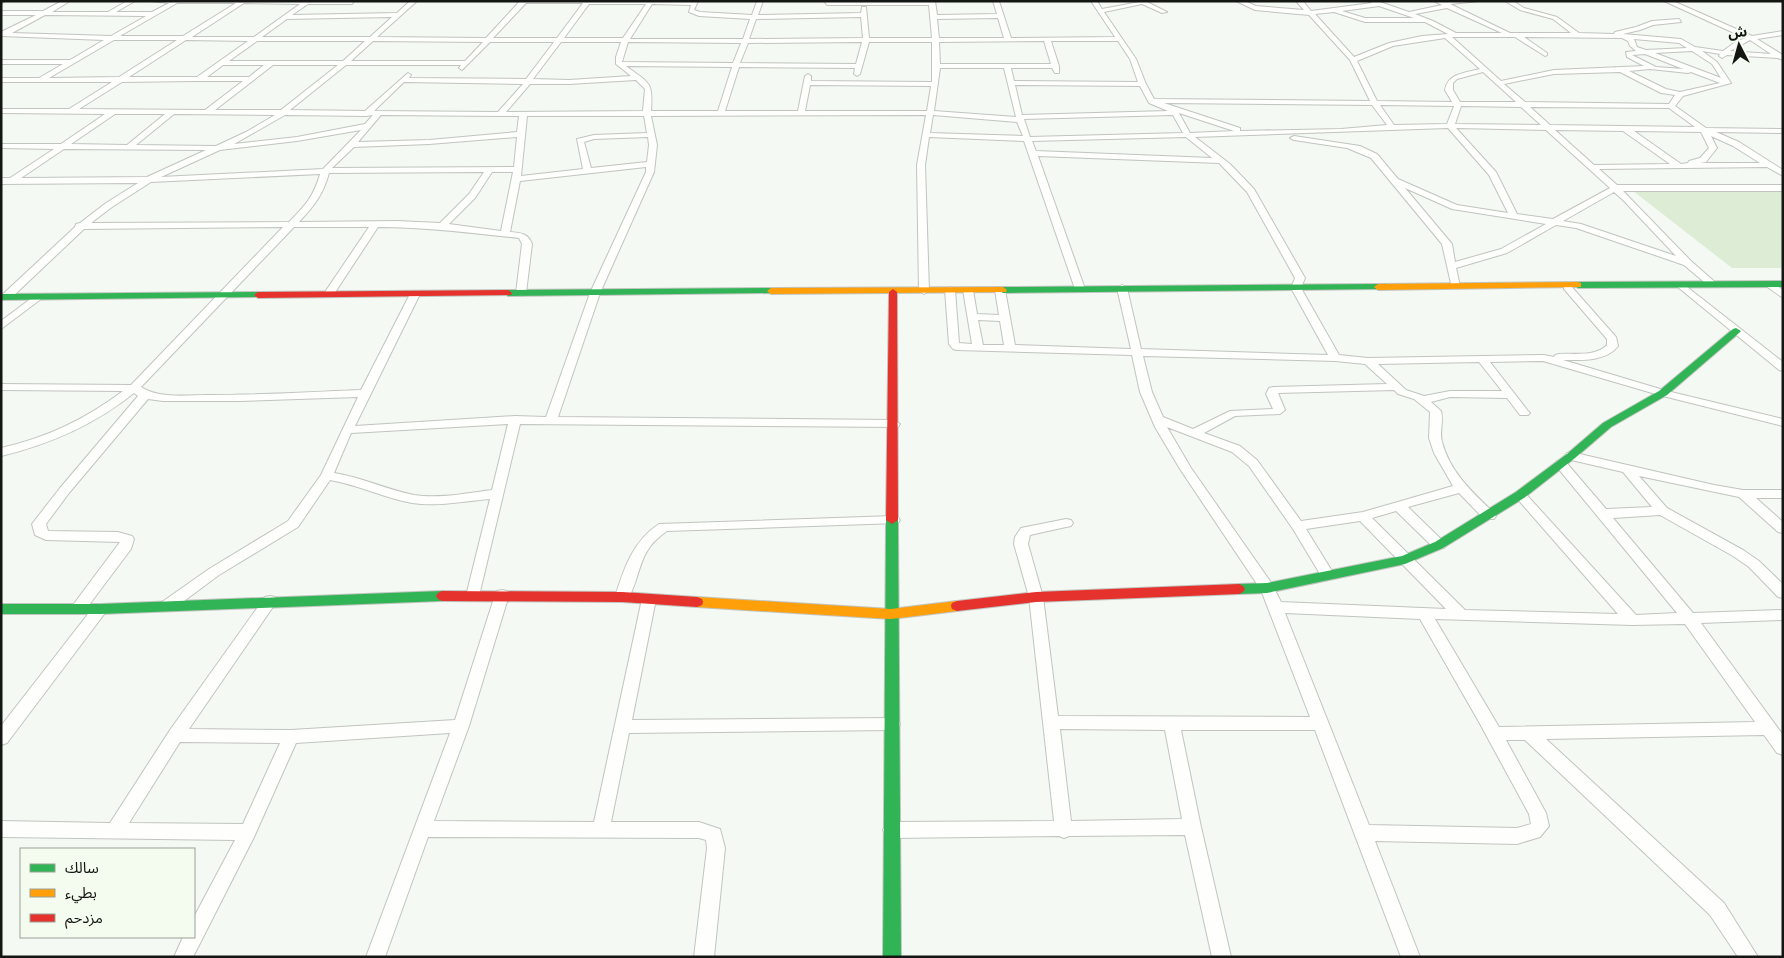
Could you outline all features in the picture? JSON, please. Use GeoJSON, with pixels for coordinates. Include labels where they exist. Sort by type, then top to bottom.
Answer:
{"type":"FeatureCollection","features":[{"type":"Feature","properties":{"kind":"main road"},"geometry":{"type":"LineString","coordinates":[[4,297],[1783,284]]}},
{"type":"Feature","properties":{"kind":"main road"},"geometry":{"type":"LineString","coordinates":[[892,957],[891,614],[894,424],[893,292]]}},
{"type":"Feature","properties":{"kind":"main road"},"geometry":{"type":"LineString","coordinates":[[1,608],[100,609],[270,601],[502,595],[622,597],[891,614],[1036,597],[1267,588],[1405,560],[1439,545],[1489,516],[1520,494],[1566,460],[1607,425],[1664,393],[1736,331]]}},
{"type":"Feature","properties":{"kind":"street"},"geometry":{"type":"LineString","coordinates":[[2,35],[67,1]]}},
{"type":"Feature","properties":{"kind":"street"},"geometry":{"type":"LineString","coordinates":[[109,13],[132,1]]}},
{"type":"Feature","properties":{"kind":"street"},"geometry":{"type":"LineString","coordinates":[[154,1],[352,2]]}},
{"type":"Feature","properties":{"kind":"street"},"geometry":{"type":"LineString","coordinates":[[42,80],[176,1]]}},
{"type":"Feature","properties":{"kind":"street"},"geometry":{"type":"LineString","coordinates":[[4,297],[79,226],[109,204],[149,180],[253,132],[281,114],[373,39],[414,1]]}},
{"type":"Feature","properties":{"kind":"street"},"geometry":{"type":"LineString","coordinates":[[449,80],[523,1],[695,2],[691,11],[693,13],[756,17],[865,15]]}},
{"type":"Feature","properties":{"kind":"street"},"geometry":{"type":"LineString","coordinates":[[721,113],[736,65],[756,17],[760,1]]}},
{"type":"Feature","properties":{"kind":"street"},"geometry":{"type":"LineString","coordinates":[[996,1],[1008,39]]}},
{"type":"Feature","properties":{"kind":"street"},"geometry":{"type":"LineString","coordinates":[[1094,1],[1133,59],[1142,84],[1152,101],[1223,126],[1364,150],[1374,156],[1447,244],[1455,286]]}},
{"type":"Feature","properties":{"kind":"street"},"geometry":{"type":"LineString","coordinates":[[1239,1],[1255,8],[1308,12],[1340,10],[1380,4]]}},
{"type":"Feature","properties":{"kind":"street"},"geometry":{"type":"LineString","coordinates":[[1298,1],[1346,50],[1375,104],[1392,126]]}},
{"type":"Feature","properties":{"kind":"street"},"geometry":{"type":"LineString","coordinates":[[1371,1],[1426,20],[1451,35],[1484,70],[1615,188],[1688,263],[1713,285]]}},
{"type":"Feature","properties":{"kind":"street"},"geometry":{"type":"LineString","coordinates":[[1409,14],[1442,4],[1476,1]]}},
{"type":"Feature","properties":{"kind":"street"},"geometry":{"type":"LineString","coordinates":[[1502,1],[1522,9],[1555,18],[1576,34]]}},
{"type":"Feature","properties":{"kind":"street"},"geometry":{"type":"LineString","coordinates":[[1666,1],[1679,21],[1681,40]]}},
{"type":"Feature","properties":{"kind":"street"},"geometry":{"type":"LineString","coordinates":[[1666,1],[1749,37],[1781,57]]}},
{"type":"Feature","properties":{"kind":"street"},"geometry":{"type":"LineString","coordinates":[[70,112],[243,2]]}},
{"type":"Feature","properties":{"kind":"street"},"geometry":{"type":"LineString","coordinates":[[198,80],[306,2]]}},
{"type":"Feature","properties":{"kind":"street"},"geometry":{"type":"LineString","coordinates":[[334,16],[352,2]]}},
{"type":"Feature","properties":{"kind":"street"},"geometry":{"type":"LineString","coordinates":[[500,114],[528,82],[588,2]]}},
{"type":"Feature","properties":{"kind":"street"},"geometry":{"type":"LineString","coordinates":[[830,15],[827,2],[932,2],[936,40],[935,84],[921,165],[924,291]]}},
{"type":"Feature","properties":{"kind":"street"},"geometry":{"type":"LineString","coordinates":[[1100,11],[1142,2],[1164,12]]}},
{"type":"Feature","properties":{"kind":"street"},"geometry":{"type":"LineString","coordinates":[[551,420],[595,293],[650,172],[653,145],[648,114],[649,90],[619,64],[618,60],[626,40],[650,3]]}},
{"type":"Feature","properties":{"kind":"street"},"geometry":{"type":"LineString","coordinates":[[855,83],[866,40],[863,3]]}},
{"type":"Feature","properties":{"kind":"street"},"geometry":{"type":"LineString","coordinates":[[1335,3],[1340,10],[1365,20],[1426,20]]}},
{"type":"Feature","properties":{"kind":"street"},"geometry":{"type":"LineString","coordinates":[[1442,4],[1515,36],[1545,54]]}},
{"type":"Feature","properties":{"kind":"street"},"geometry":{"type":"LineString","coordinates":[[1,13],[155,14]]}},
{"type":"Feature","properties":{"kind":"street"},"geometry":{"type":"LineString","coordinates":[[286,17],[398,15]]}},
{"type":"Feature","properties":{"kind":"street"},"geometry":{"type":"LineString","coordinates":[[934,17],[1000,16]]}},
{"type":"Feature","properties":{"kind":"street"},"geometry":{"type":"LineString","coordinates":[[1679,21],[1655,23],[1638,29],[1617,32],[1632,41],[1633,46],[1645,52],[1727,83]]}},
{"type":"Feature","properties":{"kind":"street"},"geometry":{"type":"LineString","coordinates":[[1353,60],[1403,40],[1451,35],[1515,36],[1576,34],[1691,40]]}},
{"type":"Feature","properties":{"kind":"street"},"geometry":{"type":"LineString","coordinates":[[1715,63],[1730,47],[1749,37],[1783,34]]}},
{"type":"Feature","properties":{"kind":"street"},"geometry":{"type":"LineString","coordinates":[[2,35],[114,38],[488,38],[746,41],[1118,39]]}},
{"type":"Feature","properties":{"kind":"street"},"geometry":{"type":"LineString","coordinates":[[1047,39],[1060,83]]}},
{"type":"Feature","properties":{"kind":"street"},"geometry":{"type":"LineString","coordinates":[[1681,40],[1715,63],[1727,83]]}},
{"type":"Feature","properties":{"kind":"street"},"geometry":{"type":"LineString","coordinates":[[1700,42],[1730,47]]}},
{"type":"Feature","properties":{"kind":"street"},"geometry":{"type":"LineString","coordinates":[[1648,68],[1629,56],[1628,53],[1695,49],[1781,57]]}},
{"type":"Feature","properties":{"kind":"street"},"geometry":{"type":"LineString","coordinates":[[1,62],[72,62]]}},
{"type":"Feature","properties":{"kind":"street"},"geometry":{"type":"LineString","coordinates":[[1,74],[24,62]]}},
{"type":"Feature","properties":{"kind":"street"},"geometry":{"type":"LineString","coordinates":[[220,63],[466,63]]}},
{"type":"Feature","properties":{"kind":"street"},"geometry":{"type":"LineString","coordinates":[[206,112],[271,63]]}},
{"type":"Feature","properties":{"kind":"street"},"geometry":{"type":"LineString","coordinates":[[366,114],[421,63]]}},
{"type":"Feature","properties":{"kind":"street"},"geometry":{"type":"LineString","coordinates":[[619,64],[859,66]]}},
{"type":"Feature","properties":{"kind":"street"},"geometry":{"type":"LineString","coordinates":[[802,113],[808,83],[809,66]]}},
{"type":"Feature","properties":{"kind":"street"},"geometry":{"type":"LineString","coordinates":[[935,66],[1056,66]]}},
{"type":"Feature","properties":{"kind":"street"},"geometry":{"type":"LineString","coordinates":[[1007,67],[1019,118],[1080,289]]}},
{"type":"Feature","properties":{"kind":"street"},"geometry":{"type":"LineString","coordinates":[[1500,83],[1554,72],[1648,68],[1695,71]]}},
{"type":"Feature","properties":{"kind":"street"},"geometry":{"type":"LineString","coordinates":[[1458,105],[1449,90],[1450,82],[1455,78],[1484,70]]}},
{"type":"Feature","properties":{"kind":"street"},"geometry":{"type":"LineString","coordinates":[[1621,70],[1660,89],[1680,94],[1727,83]]}},
{"type":"Feature","properties":{"kind":"street"},"geometry":{"type":"LineString","coordinates":[[403,80],[569,82],[637,78]]}},
{"type":"Feature","properties":{"kind":"street"},"geometry":{"type":"LineString","coordinates":[[1,80],[250,79]]}},
{"type":"Feature","properties":{"kind":"street"},"geometry":{"type":"LineString","coordinates":[[808,83],[935,84]]}},
{"type":"Feature","properties":{"kind":"street"},"geometry":{"type":"LineString","coordinates":[[1012,83],[1142,84]]}},
{"type":"Feature","properties":{"kind":"street"},"geometry":{"type":"LineString","coordinates":[[1671,106],[1680,94]]}},
{"type":"Feature","properties":{"kind":"street"},"geometry":{"type":"LineString","coordinates":[[1152,101],[1671,106],[1704,130],[1736,144],[1783,174]]}},
{"type":"Feature","properties":{"kind":"street"},"geometry":{"type":"LineString","coordinates":[[1450,126],[1458,105]]}},
{"type":"Feature","properties":{"kind":"street"},"geometry":{"type":"LineString","coordinates":[[1167,107],[1175,113],[1188,135],[1221,161],[1251,191],[1300,278],[1296,288],[1335,358]]}},
{"type":"Feature","properties":{"kind":"street"},"geometry":{"type":"LineString","coordinates":[[1,111],[281,114],[930,113],[1019,118],[1175,113]]}},
{"type":"Feature","properties":{"kind":"street"},"geometry":{"type":"LineString","coordinates":[[12,181],[112,112]]}},
{"type":"Feature","properties":{"kind":"street"},"geometry":{"type":"LineString","coordinates":[[129,147],[172,112]]}},
{"type":"Feature","properties":{"kind":"street"},"geometry":{"type":"LineString","coordinates":[[78,609],[126,546],[127,539],[118,537],[46,535],[40,532],[39,524],[139,392],[224,295],[291,226],[320,190],[325,171],[352,145],[378,114]]}},
{"type":"Feature","properties":{"kind":"street"},"geometry":{"type":"LineString","coordinates":[[505,235],[518,169],[523,114]]}},
{"type":"Feature","properties":{"kind":"street"},"geometry":{"type":"LineString","coordinates":[[1,146],[217,148],[297,139],[368,126]]}},
{"type":"Feature","properties":{"kind":"street"},"geometry":{"type":"LineString","coordinates":[[925,135],[1027,139],[1341,131],[1392,126],[1783,131]]}},
{"type":"Feature","properties":{"kind":"street"},"geometry":{"type":"LineString","coordinates":[[1450,126],[1493,174],[1514,216]]}},
{"type":"Feature","properties":{"kind":"street"},"geometry":{"type":"LineString","coordinates":[[1624,128],[1682,166],[1703,160],[1713,148],[1704,130]]}},
{"type":"Feature","properties":{"kind":"street"},"geometry":{"type":"LineString","coordinates":[[352,145],[429,142],[522,134]]}},
{"type":"Feature","properties":{"kind":"street"},"geometry":{"type":"LineString","coordinates":[[587,170],[580,141],[594,137],[651,135]]}},
{"type":"Feature","properties":{"kind":"street"},"geometry":{"type":"LineString","coordinates":[[1033,153],[1221,161]]}},
{"type":"Feature","properties":{"kind":"street"},"geometry":{"type":"LineString","coordinates":[[516,178],[651,164]]}},
{"type":"Feature","properties":{"kind":"street"},"geometry":{"type":"LineString","coordinates":[[1591,167],[1783,164]]}},
{"type":"Feature","properties":{"kind":"street"},"geometry":{"type":"LineString","coordinates":[[1,181],[149,180],[325,171],[518,169]]}},
{"type":"Feature","properties":{"kind":"street"},"geometry":{"type":"LineString","coordinates":[[442,226],[472,196],[489,170]]}},
{"type":"Feature","properties":{"kind":"street"},"geometry":{"type":"LineString","coordinates":[[1393,180],[1455,207],[1556,222],[1599,232],[1688,263]]}},
{"type":"Feature","properties":{"kind":"street"},"geometry":{"type":"LineString","coordinates":[[1452,266],[1504,251],[1615,188],[1783,188]]}},
{"type":"Feature","properties":{"kind":"street"},"geometry":{"type":"LineString","coordinates":[[79,226],[375,224],[442,226],[522,236],[527,244],[521,293]]}},
{"type":"Feature","properties":{"kind":"street"},"geometry":{"type":"LineString","coordinates":[[328,295],[375,224]]}},
{"type":"Feature","properties":{"kind":"street"},"geometry":{"type":"LineString","coordinates":[[1769,284],[1783,295]]}},
{"type":"Feature","properties":{"kind":"street"},"geometry":{"type":"LineString","coordinates":[[1682,286],[1783,368]]}},
{"type":"Feature","properties":{"kind":"street"},"geometry":{"type":"LineString","coordinates":[[950,290],[955,346],[1335,358],[1368,361],[1544,358],[1601,354],[1612,348],[1612,339],[1567,287]]}},
{"type":"Feature","properties":{"kind":"street"},"geometry":{"type":"LineString","coordinates":[[1122,288],[1146,392],[1157,419],[1186,469],[1267,588],[1276,607],[1411,957]]}},
{"type":"Feature","properties":{"kind":"street"},"geometry":{"type":"LineString","coordinates":[[968,290],[978,347]]}},
{"type":"Feature","properties":{"kind":"street"},"geometry":{"type":"LineString","coordinates":[[1000,290],[1010,347]]}},
{"type":"Feature","properties":{"kind":"street"},"geometry":{"type":"LineString","coordinates":[[167,606],[214,572],[293,524],[327,476],[347,430],[415,294]]}},
{"type":"Feature","properties":{"kind":"street"},"geometry":{"type":"LineString","coordinates":[[1,326],[37,297]]}},
{"type":"Feature","properties":{"kind":"street"},"geometry":{"type":"LineString","coordinates":[[973,318],[1005,318]]}},
{"type":"Feature","properties":{"kind":"street"},"geometry":{"type":"LineString","coordinates":[[1544,358],[1664,393],[1783,423]]}},
{"type":"Feature","properties":{"kind":"street"},"geometry":{"type":"LineString","coordinates":[[1482,360],[1524,413]]}},
{"type":"Feature","properties":{"kind":"street"},"geometry":{"type":"LineString","coordinates":[[1368,361],[1402,392],[1423,400],[1437,414],[1436,444],[1446,468],[1461,488],[1489,516]]}},
{"type":"Feature","properties":{"kind":"street"},"geometry":{"type":"LineString","coordinates":[[1,387],[139,392],[163,398],[240,398],[365,393]]}},
{"type":"Feature","properties":{"kind":"street"},"geometry":{"type":"LineString","coordinates":[[1196,432],[1234,413],[1276,412],[1279,410],[1272,394],[1273,390],[1398,387]]}},
{"type":"Feature","properties":{"kind":"street"},"geometry":{"type":"LineString","coordinates":[[1,452],[20,448],[74,429],[139,392]]}},
{"type":"Feature","properties":{"kind":"street"},"geometry":{"type":"LineString","coordinates":[[1423,400],[1450,394],[1510,395]]}},
{"type":"Feature","properties":{"kind":"street"},"geometry":{"type":"LineString","coordinates":[[1157,419],[1196,432],[1236,449],[1253,463],[1298,526],[1328,576]]}},
{"type":"Feature","properties":{"kind":"street"},"geometry":{"type":"LineString","coordinates":[[347,430],[516,420],[894,424]]}},
{"type":"Feature","properties":{"kind":"street"},"geometry":{"type":"LineString","coordinates":[[473,596],[516,420]]}},
{"type":"Feature","properties":{"kind":"street"},"geometry":{"type":"LineString","coordinates":[[1566,460],[1627,469],[1743,494],[1783,494]]}},
{"type":"Feature","properties":{"kind":"street"},"geometry":{"type":"LineString","coordinates":[[1566,460],[1602,514],[1690,619],[1783,748]]}},
{"type":"Feature","properties":{"kind":"street"},"geometry":{"type":"LineString","coordinates":[[1627,469],[1662,511],[1738,553],[1754,564],[1783,593]]}},
{"type":"Feature","properties":{"kind":"street"},"geometry":{"type":"LineString","coordinates":[[327,476],[348,479],[412,499],[437,500],[497,494]]}},
{"type":"Feature","properties":{"kind":"street"},"geometry":{"type":"LineString","coordinates":[[1298,526],[1362,516],[1461,488]]}},
{"type":"Feature","properties":{"kind":"street"},"geometry":{"type":"LineString","coordinates":[[1520,494],[1632,620]]}},
{"type":"Feature","properties":{"kind":"street"},"geometry":{"type":"LineString","coordinates":[[1743,494],[1783,529]]}},
{"type":"Feature","properties":{"kind":"street"},"geometry":{"type":"LineString","coordinates":[[1399,506],[1439,545]]}},
{"type":"Feature","properties":{"kind":"street"},"geometry":{"type":"LineString","coordinates":[[1602,514],[1662,511]]}},
{"type":"Feature","properties":{"kind":"street"},"geometry":{"type":"LineString","coordinates":[[1362,516],[1460,615]]}},
{"type":"Feature","properties":{"kind":"street"},"geometry":{"type":"LineString","coordinates":[[622,597],[635,559],[645,542],[652,534],[664,527],[893,520]]}},
{"type":"Feature","properties":{"kind":"street"},"geometry":{"type":"LineString","coordinates":[[1064,830],[1036,597],[1021,544],[1022,537],[1026,531],[1066,523]]}},
{"type":"Feature","properties":{"kind":"street"},"geometry":{"type":"LineString","coordinates":[[376,957],[461,726],[502,595]]}},
{"type":"Feature","properties":{"kind":"street"},"geometry":{"type":"LineString","coordinates":[[601,830],[650,599]]}},
{"type":"Feature","properties":{"kind":"street"},"geometry":{"type":"LineString","coordinates":[[115,830],[176,735],[270,601]]}},
{"type":"Feature","properties":{"kind":"street"},"geometry":{"type":"LineString","coordinates":[[1276,607],[1632,620],[1783,615]]}},
{"type":"Feature","properties":{"kind":"street"},"geometry":{"type":"LineString","coordinates":[[1,738],[100,609]]}},
{"type":"Feature","properties":{"kind":"street"},"geometry":{"type":"LineString","coordinates":[[1364,833],[1517,836],[1534,832],[1540,826],[1537,813],[1494,734],[1424,613]]}},
{"type":"Feature","properties":{"kind":"street"},"geometry":{"type":"LineString","coordinates":[[1763,616],[1783,626]]}},
{"type":"Feature","properties":{"kind":"street"},"geometry":{"type":"LineString","coordinates":[[1051,722],[1172,724],[1322,723]]}},
{"type":"Feature","properties":{"kind":"street"},"geometry":{"type":"LineString","coordinates":[[622,727],[892,724]]}},
{"type":"Feature","properties":{"kind":"street"},"geometry":{"type":"LineString","coordinates":[[1172,724],[1192,827],[1222,957]]}},
{"type":"Feature","properties":{"kind":"street"},"geometry":{"type":"LineString","coordinates":[[176,735],[291,737],[461,726]]}},
{"type":"Feature","properties":{"kind":"street"},"geometry":{"type":"LineString","coordinates":[[1494,734],[1768,728]]}},
{"type":"Feature","properties":{"kind":"street"},"geometry":{"type":"LineString","coordinates":[[1528,734],[1717,909],[1749,957]]}},
{"type":"Feature","properties":{"kind":"street"},"geometry":{"type":"LineString","coordinates":[[195,932],[248,832],[291,737]]}},
{"type":"Feature","properties":{"kind":"street"},"geometry":{"type":"LineString","coordinates":[[892,830],[1064,830],[1192,827]]}},
{"type":"Feature","properties":{"kind":"street"},"geometry":{"type":"LineString","coordinates":[[1,829],[248,832]]}},
{"type":"Feature","properties":{"kind":"street"},"geometry":{"type":"LineString","coordinates":[[423,829],[699,830],[714,835],[716,848],[704,957]]}},
{"type":"Feature","properties":{"kind":"street"},"geometry":{"type":"LineString","coordinates":[[182,957],[192,938]]}},
{"type":"Feature","properties":{"kind":"green space"},"geometry":{"type":"Polygon","coordinates":[[[1633,191],[1783,191],[1783,268],[1732,268],[1633,191]]]}},
{"type":"Feature","properties":{"kind":"traffic: fast"},"geometry":{"type":"LineString","coordinates":[[1578,285],[1783,284]]}},
{"type":"Feature","properties":{"kind":"traffic: fast"},"geometry":{"type":"LineString","coordinates":[[1003,290],[1378,287]]}},
{"type":"Feature","properties":{"kind":"traffic: fast"},"geometry":{"type":"LineString","coordinates":[[508,293],[771,291]]}},
{"type":"Feature","properties":{"kind":"traffic: fast"},"geometry":{"type":"LineString","coordinates":[[1,297],[258,295]]}},
{"type":"Feature","properties":{"kind":"traffic: fast"},"geometry":{"type":"LineString","coordinates":[[1239,589],[1267,588],[1405,560],[1439,545],[1520,495],[1571,456],[1607,425],[1663,393],[1736,331]]}},
{"type":"Feature","properties":{"kind":"traffic: fast"},"geometry":{"type":"LineString","coordinates":[[892,520],[892,957]]}},
{"type":"Feature","properties":{"kind":"traffic: fast"},"geometry":{"type":"LineString","coordinates":[[1,609],[100,609],[442,596]]}},
{"type":"Feature","properties":{"kind":"traffic: slow"},"geometry":{"type":"LineString","coordinates":[[1378,287],[1578,285]]}},
{"type":"Feature","properties":{"kind":"traffic: slow"},"geometry":{"type":"LineString","coordinates":[[771,291],[1003,290]]}},
{"type":"Feature","properties":{"kind":"traffic: slow"},"geometry":{"type":"LineString","coordinates":[[697,602],[891,614],[957,606]]}},
{"type":"Feature","properties":{"kind":"traffic: jam"},"geometry":{"type":"LineString","coordinates":[[892,520],[893,292]]}},
{"type":"Feature","properties":{"kind":"traffic: jam"},"geometry":{"type":"LineString","coordinates":[[258,295],[508,293]]}},
{"type":"Feature","properties":{"kind":"traffic: jam"},"geometry":{"type":"LineString","coordinates":[[957,606],[1036,597],[1239,589]]}},
{"type":"Feature","properties":{"kind":"traffic: jam"},"geometry":{"type":"LineString","coordinates":[[442,596],[622,597],[697,602]]}}]}
